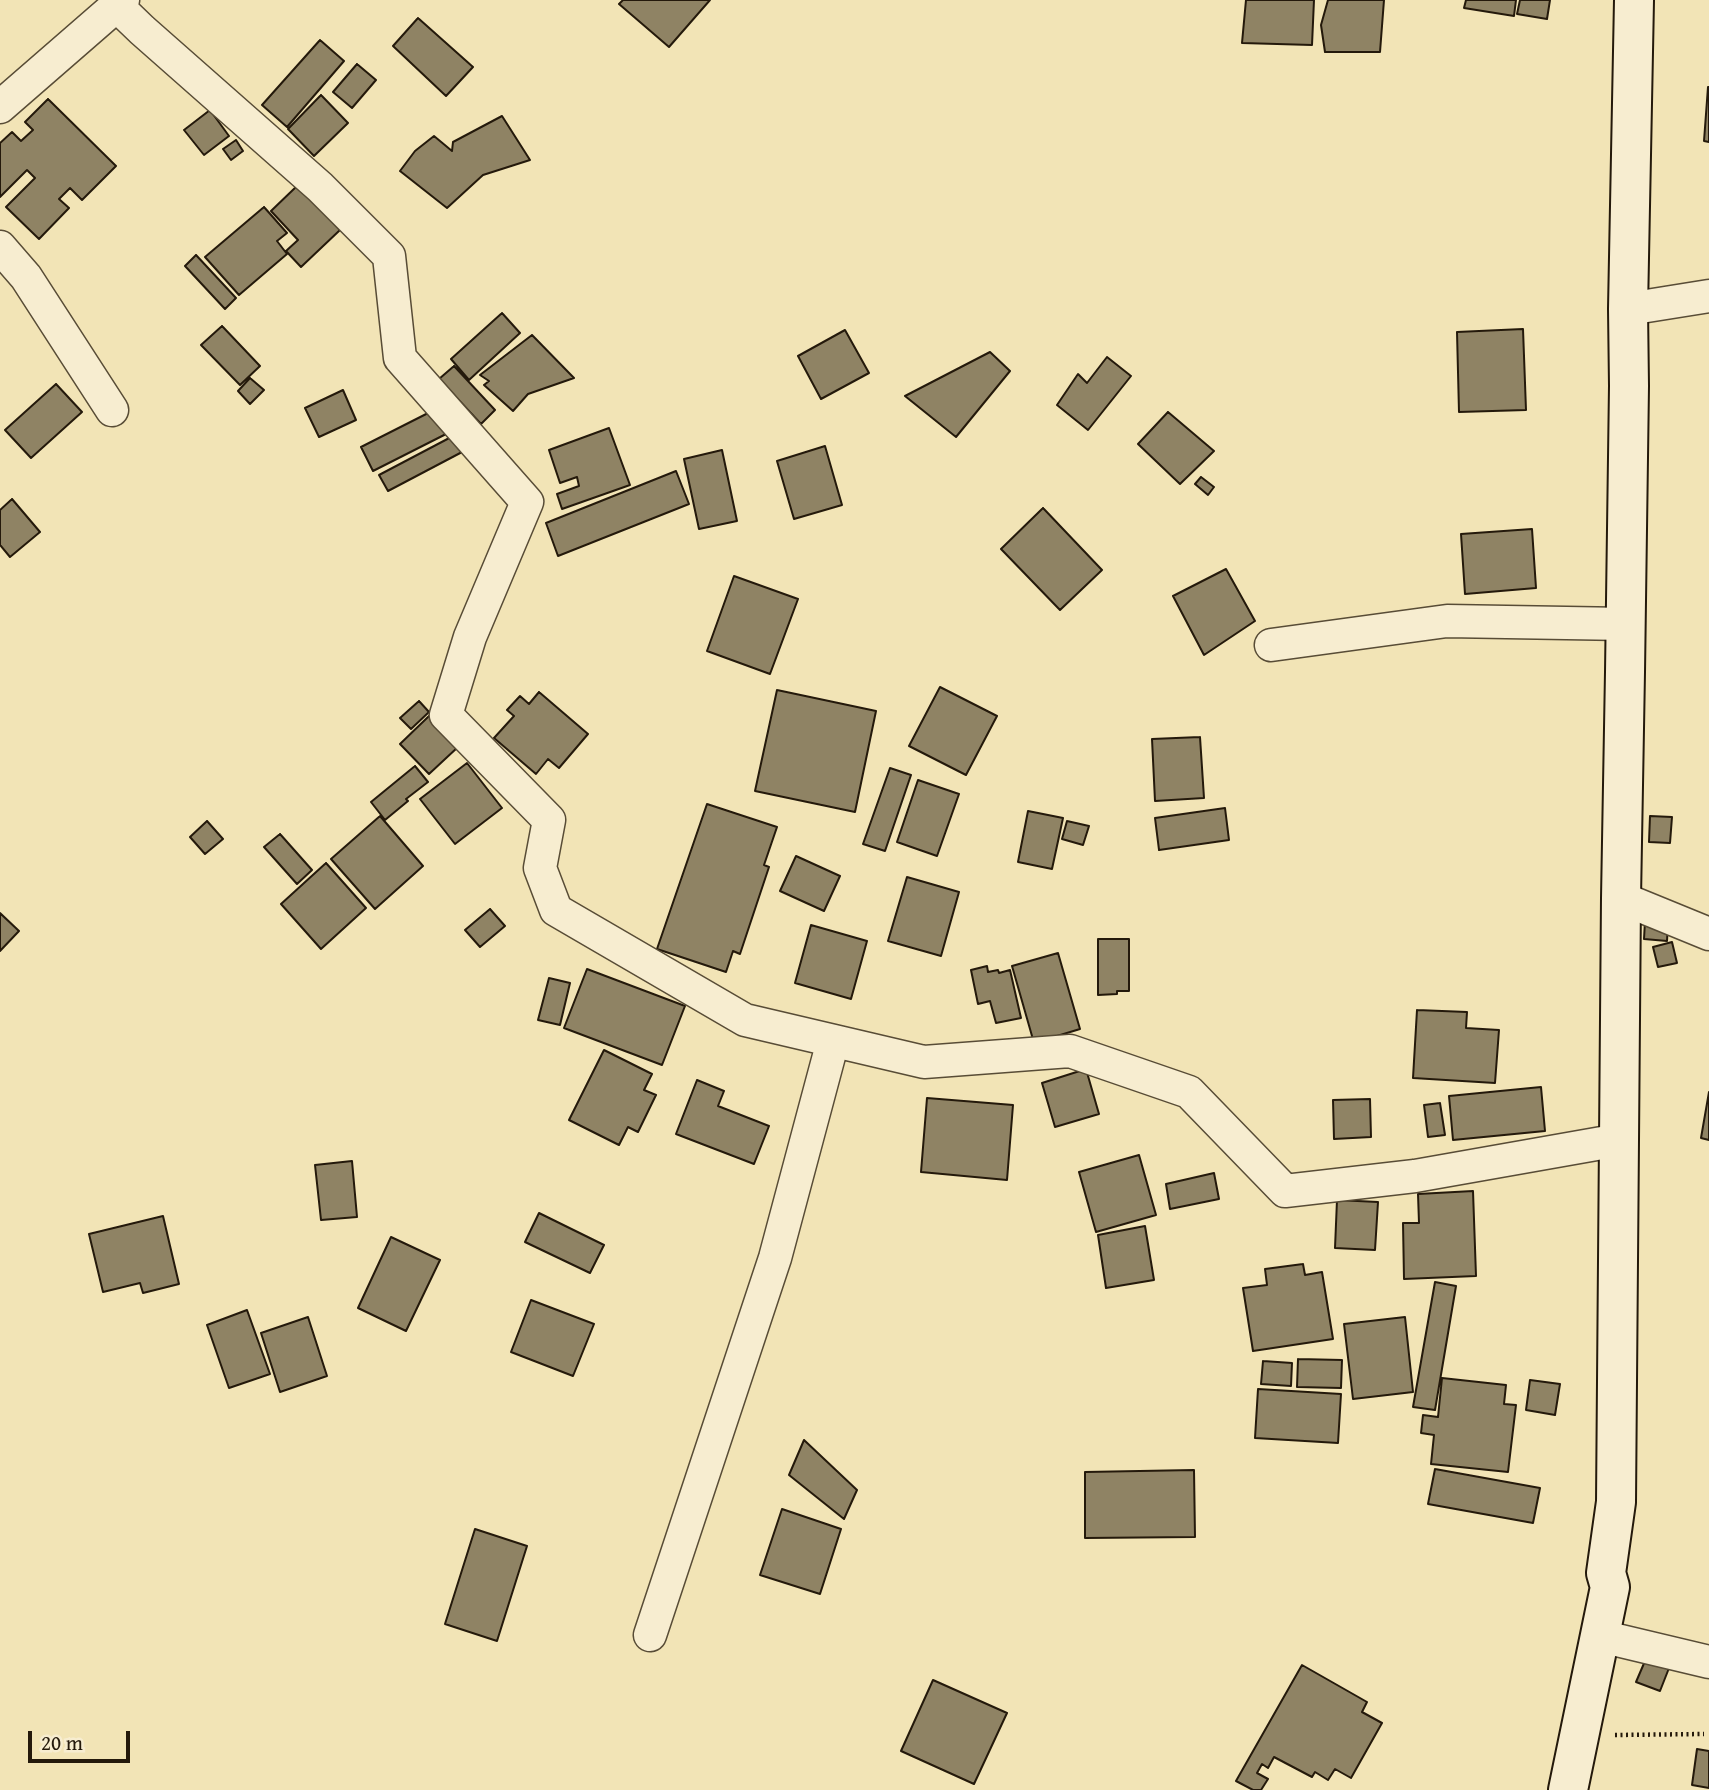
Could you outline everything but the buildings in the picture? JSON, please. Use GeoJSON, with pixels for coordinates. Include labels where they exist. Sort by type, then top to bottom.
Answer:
{"type":"FeatureCollection","features":[{"type":"Feature","properties":{"kind":"street"},"geometry":{"type":"LineString","coordinates":[[1568,1790],[1610,1587],[1606,1573],[1616,1502],[1620,898],[1634,0]]}},
{"type":"Feature","properties":{"kind":"street"},"geometry":{"type":"LineString","coordinates":[[0,107],[120,3],[142,30],[320,187],[389,256],[400,358],[527,502],[470,638],[446,715],[549,820],[540,868],[555,910],[745,1020],[924,1062],[1070,1051],[1189,1091],[1285,1191],[1415,1176],[1619,1140]]}},
{"type":"Feature","properties":{"kind":"street"},"geometry":{"type":"LineString","coordinates":[[0,247],[26,277],[112,411]]}},
{"type":"Feature","properties":{"kind":"street"},"geometry":{"type":"LineString","coordinates":[[1628,309],[1709,296]]}},
{"type":"Feature","properties":{"kind":"street"},"geometry":{"type":"LineString","coordinates":[[1270,645],[1447,621],[1626,624]]}},
{"type":"Feature","properties":{"kind":"street"},"geometry":{"type":"LineString","coordinates":[[1620,898],[1709,934]]}},
{"type":"Feature","properties":{"kind":"street"},"geometry":{"type":"LineString","coordinates":[[649,1635],[775,1258],[833,1041]]}},
{"type":"Feature","properties":{"kind":"street"},"geometry":{"type":"LineString","coordinates":[[1600,1636],[1709,1662]]}},
{"type":"Feature","properties":{"kind":"path"},"geometry":{"type":"LineString","coordinates":[[1579,1736],[1704,1734]]}}]}
